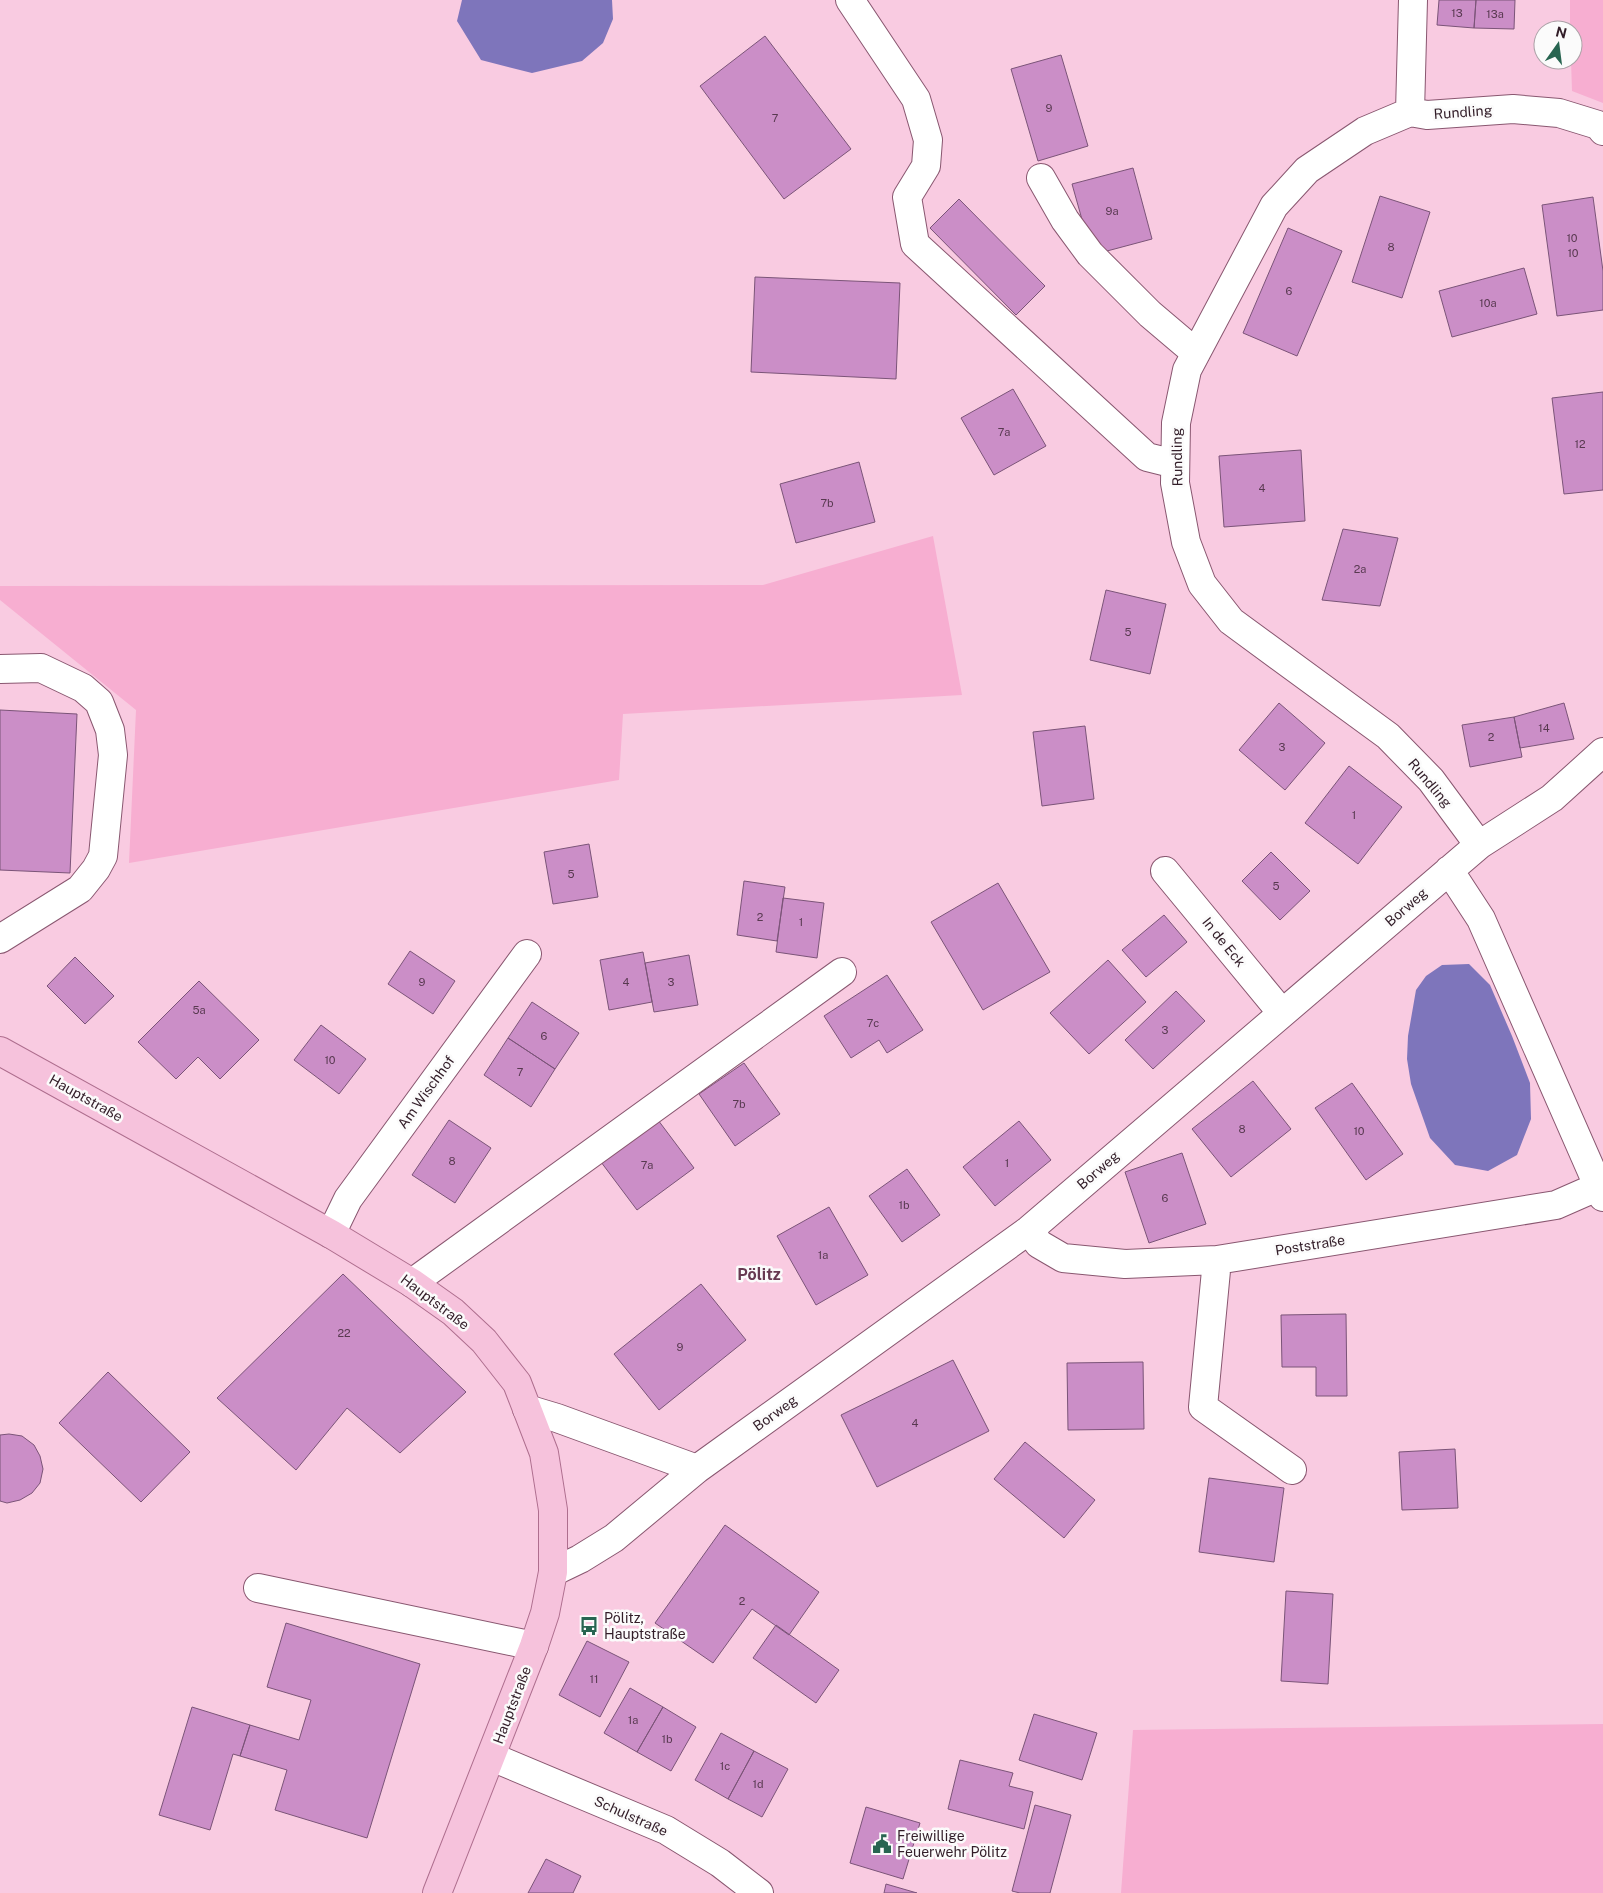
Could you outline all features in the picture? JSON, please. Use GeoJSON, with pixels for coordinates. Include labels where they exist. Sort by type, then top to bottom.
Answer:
{"type":"FeatureCollection","features":[{"type":"Feature","properties":{"kind":"main road","name":"Hauptstraße"},"geometry":{"type":"LineString","coordinates":[[0,1051],[331,1234],[412,1283],[453,1312],[484,1341],[517,1383],[544,1453],[553,1510],[553,1572],[545,1614],[534,1646],[438,1893]]}},
{"type":"Feature","properties":{"kind":"street"},"geometry":{"type":"LineString","coordinates":[[850,0],[916,99],[928,140],[926,166],[907,197],[915,244],[1147,457],[1175,464]]}},
{"type":"Feature","properties":{"kind":"street"},"geometry":{"type":"LineString","coordinates":[[1410,112],[1413,0]]}},
{"type":"Feature","properties":{"kind":"street","name":"Rundling"},"geometry":{"type":"LineString","coordinates":[[1478,845],[1431,780],[1388,736],[1231,621],[1202,584],[1186,542],[1175,483],[1176,423],[1187,370],[1274,206],[1307,170],[1366,131],[1410,112],[1427,115],[1513,109],[1559,112],[1601,126]]}},
{"type":"Feature","properties":{"kind":"street"},"geometry":{"type":"LineString","coordinates":[[1041,178],[1064,220],[1090,254],[1150,314],[1196,354]]}},
{"type":"Feature","properties":{"kind":"street"},"geometry":{"type":"LineString","coordinates":[[0,669],[41,668],[83,688],[99,702],[110,730],[113,755],[103,856],[96,869],[80,889],[0,940]]}},
{"type":"Feature","properties":{"kind":"street"},"geometry":{"type":"LineString","coordinates":[[1478,845],[1552,798],[1603,752]]}},
{"type":"Feature","properties":{"kind":"street","name":"Borweg"},"geometry":{"type":"LineString","coordinates":[[553,1572],[580,1559],[614,1538],[697,1470],[1029,1230],[1478,845]]}},
{"type":"Feature","properties":{"kind":"street","name":"Poststraße"},"geometry":{"type":"LineString","coordinates":[[1029,1230],[1039,1244],[1063,1258],[1124,1264],[1217,1260],[1556,1205],[1600,1192],[1481,919],[1449,870]]}},
{"type":"Feature","properties":{"kind":"street","name":"In de Eck"},"geometry":{"type":"LineString","coordinates":[[1166,871],[1282,1013]]}},
{"type":"Feature","properties":{"kind":"street","name":"Am Wischhof"},"geometry":{"type":"LineString","coordinates":[[331,1234],[348,1199],[527,954]]}},
{"type":"Feature","properties":{"kind":"street"},"geometry":{"type":"LineString","coordinates":[[412,1283],[842,972]]}},
{"type":"Feature","properties":{"kind":"street"},"geometry":{"type":"LineString","coordinates":[[1217,1260],[1203,1407],[1292,1470]]}},
{"type":"Feature","properties":{"kind":"street"},"geometry":{"type":"LineString","coordinates":[[527,1409],[697,1470]]}},
{"type":"Feature","properties":{"kind":"street"},"geometry":{"type":"LineString","coordinates":[[258,1588],[534,1646]]}},
{"type":"Feature","properties":{"kind":"street","name":"Schulstraße"},"geometry":{"type":"LineString","coordinates":[[492,1757],[666,1830],[720,1863],[759,1893]]}},
{"type":"Feature","properties":{"kind":"shaded area"},"geometry":{"type":"Polygon","coordinates":[[[462,0],[612,0],[613,19],[603,43],[582,61],[532,73],[481,60],[457,21],[462,0]]]}},
{"type":"Feature","properties":{"kind":"shaded area"},"geometry":{"type":"Polygon","coordinates":[[[1570,0],[1603,0],[1603,103],[1572,91],[1571,70],[1583,70],[1583,20],[1570,20],[1570,0]]]}},
{"type":"Feature","properties":{"kind":"shaded area"},"geometry":{"type":"Polygon","coordinates":[[[933,536],[962,695],[623,714],[619,780],[129,863],[136,710],[0,600],[0,586],[763,585],[933,536]]]}},
{"type":"Feature","properties":{"kind":"shaded area"},"geometry":{"type":"Polygon","coordinates":[[[1469,964],[1490,985],[1530,1083],[1531,1119],[1517,1155],[1488,1171],[1455,1165],[1430,1138],[1411,1084],[1407,1059],[1408,1036],[1416,990],[1426,976],[1442,965],[1469,964]]]}},
{"type":"Feature","properties":{"kind":"shaded area"},"geometry":{"type":"Polygon","coordinates":[[[1603,1724],[1603,1893],[1121,1893],[1133,1730],[1603,1724]]]}},
{"type":"Feature","properties":{"kind":"building"},"geometry":{"type":"Polygon","coordinates":[[[1439,0],[1476,0],[1474,28],[1437,25],[1439,0]]]}},
{"type":"Feature","properties":{"kind":"building"},"geometry":{"type":"Polygon","coordinates":[[[1476,0],[1515,0],[1514,29],[1474,28],[1476,0]]]}},
{"type":"Feature","properties":{"kind":"building"},"geometry":{"type":"Polygon","coordinates":[[[765,36],[851,149],[784,199],[700,86],[765,36]]]}},
{"type":"Feature","properties":{"kind":"building"},"geometry":{"type":"Polygon","coordinates":[[[1061,55],[1088,146],[1038,161],[1011,69],[1061,55]]]}},
{"type":"Feature","properties":{"kind":"building"},"geometry":{"type":"Polygon","coordinates":[[[1133,168],[1152,239],[1092,255],[1072,184],[1133,168]]]}},
{"type":"Feature","properties":{"kind":"building"},"geometry":{"type":"Polygon","coordinates":[[[1380,196],[1430,212],[1402,298],[1352,282],[1380,196]]]}},
{"type":"Feature","properties":{"kind":"building"},"geometry":{"type":"Polygon","coordinates":[[[1593,197],[1603,271],[1603,310],[1557,316],[1542,205],[1593,197]]]}},
{"type":"Feature","properties":{"kind":"building"},"geometry":{"type":"Polygon","coordinates":[[[959,199],[1045,286],[1016,315],[930,228],[959,199]]]}},
{"type":"Feature","properties":{"kind":"building"},"geometry":{"type":"Polygon","coordinates":[[[1288,228],[1342,251],[1297,356],[1243,333],[1288,228]]]}},
{"type":"Feature","properties":{"kind":"building"},"geometry":{"type":"Polygon","coordinates":[[[1524,268],[1537,314],[1452,337],[1439,291],[1524,268]]]}},
{"type":"Feature","properties":{"kind":"building"},"geometry":{"type":"Polygon","coordinates":[[[755,277],[900,283],[896,379],[751,372],[755,277]]]}},
{"type":"Feature","properties":{"kind":"building"},"geometry":{"type":"Polygon","coordinates":[[[1013,389],[1046,446],[994,475],[961,418],[1013,389]]]}},
{"type":"Feature","properties":{"kind":"building"},"geometry":{"type":"Polygon","coordinates":[[[1603,392],[1603,490],[1564,494],[1552,398],[1603,392]]]}},
{"type":"Feature","properties":{"kind":"building"},"geometry":{"type":"Polygon","coordinates":[[[1301,450],[1305,521],[1224,527],[1219,456],[1301,450]]]}},
{"type":"Feature","properties":{"kind":"building"},"geometry":{"type":"Polygon","coordinates":[[[859,462],[875,522],[796,543],[780,484],[859,462]]]}},
{"type":"Feature","properties":{"kind":"building"},"geometry":{"type":"Polygon","coordinates":[[[1343,529],[1398,538],[1380,606],[1322,600],[1343,529]]]}},
{"type":"Feature","properties":{"kind":"building"},"geometry":{"type":"Polygon","coordinates":[[[1106,590],[1166,604],[1150,674],[1090,660],[1106,590]]]}},
{"type":"Feature","properties":{"kind":"building"},"geometry":{"type":"Polygon","coordinates":[[[1279,703],[1325,743],[1285,790],[1239,750],[1279,703]]]}},
{"type":"Feature","properties":{"kind":"building"},"geometry":{"type":"Polygon","coordinates":[[[1564,703],[1574,739],[1520,748],[1514,717],[1564,703]]]}},
{"type":"Feature","properties":{"kind":"building"},"geometry":{"type":"Polygon","coordinates":[[[0,710],[77,714],[70,873],[0,870],[0,710]]]}},
{"type":"Feature","properties":{"kind":"building"},"geometry":{"type":"Polygon","coordinates":[[[1514,717],[1522,757],[1470,767],[1462,725],[1514,717]]]}},
{"type":"Feature","properties":{"kind":"building"},"geometry":{"type":"Polygon","coordinates":[[[1085,726],[1094,799],[1042,806],[1033,732],[1085,726]]]}},
{"type":"Feature","properties":{"kind":"building"},"geometry":{"type":"Polygon","coordinates":[[[1349,766],[1402,807],[1358,864],[1305,823],[1349,766]]]}},
{"type":"Feature","properties":{"kind":"building"},"geometry":{"type":"Polygon","coordinates":[[[589,844],[598,897],[553,904],[544,852],[589,844]]]}},
{"type":"Feature","properties":{"kind":"building"},"geometry":{"type":"Polygon","coordinates":[[[1271,852],[1310,891],[1280,920],[1242,881],[1271,852]]]}},
{"type":"Feature","properties":{"kind":"building"},"geometry":{"type":"Polygon","coordinates":[[[744,881],[785,887],[777,941],[737,935],[744,881]]]}},
{"type":"Feature","properties":{"kind":"building"},"geometry":{"type":"Polygon","coordinates":[[[998,883],[1050,972],[983,1010],[931,922],[998,883]]]}},
{"type":"Feature","properties":{"kind":"building"},"geometry":{"type":"Polygon","coordinates":[[[783,898],[824,903],[817,958],[776,952],[783,898]]]}},
{"type":"Feature","properties":{"kind":"building"},"geometry":{"type":"Polygon","coordinates":[[[1164,915],[1187,942],[1146,977],[1122,950],[1164,915]]]}},
{"type":"Feature","properties":{"kind":"building"},"geometry":{"type":"Polygon","coordinates":[[[410,951],[455,981],[433,1014],[388,984],[410,951]]]}},
{"type":"Feature","properties":{"kind":"building"},"geometry":{"type":"Polygon","coordinates":[[[643,952],[652,1002],[609,1010],[600,960],[643,952]]]}},
{"type":"Feature","properties":{"kind":"building"},"geometry":{"type":"Polygon","coordinates":[[[689,955],[698,1005],[654,1012],[645,963],[689,955]]]}},
{"type":"Feature","properties":{"kind":"building"},"geometry":{"type":"Polygon","coordinates":[[[75,957],[114,996],[85,1024],[47,986],[75,957]]]}},
{"type":"Feature","properties":{"kind":"building"},"geometry":{"type":"Polygon","coordinates":[[[1108,960],[1146,1002],[1089,1054],[1050,1013],[1108,960]]]}},
{"type":"Feature","properties":{"kind":"building"},"geometry":{"type":"Polygon","coordinates":[[[887,975],[923,1030],[887,1053],[879,1040],[851,1058],[824,1016],[887,975]]]}},
{"type":"Feature","properties":{"kind":"building"},"geometry":{"type":"Polygon","coordinates":[[[199,981],[259,1040],[220,1079],[198,1057],[176,1079],[138,1042],[199,981]]]}},
{"type":"Feature","properties":{"kind":"building"},"geometry":{"type":"Polygon","coordinates":[[[1176,991],[1205,1021],[1153,1069],[1125,1040],[1176,991]]]}},
{"type":"Feature","properties":{"kind":"building"},"geometry":{"type":"Polygon","coordinates":[[[532,1002],[579,1033],[555,1069],[508,1038],[532,1002]]]}},
{"type":"Feature","properties":{"kind":"building"},"geometry":{"type":"Polygon","coordinates":[[[321,1025],[366,1059],[339,1094],[294,1060],[321,1025]]]}},
{"type":"Feature","properties":{"kind":"building"},"geometry":{"type":"Polygon","coordinates":[[[508,1038],[555,1069],[531,1107],[484,1075],[508,1038]]]}},
{"type":"Feature","properties":{"kind":"building"},"geometry":{"type":"Polygon","coordinates":[[[744,1063],[780,1114],[735,1146],[699,1094],[744,1063]]]}},
{"type":"Feature","properties":{"kind":"building"},"geometry":{"type":"Polygon","coordinates":[[[1253,1081],[1291,1129],[1231,1177],[1192,1129],[1253,1081]]]}},
{"type":"Feature","properties":{"kind":"building"},"geometry":{"type":"Polygon","coordinates":[[[1352,1083],[1403,1154],[1366,1180],[1315,1108],[1352,1083]]]}},
{"type":"Feature","properties":{"kind":"building"},"geometry":{"type":"Polygon","coordinates":[[[449,1120],[491,1148],[455,1203],[412,1175],[449,1120]]]}},
{"type":"Feature","properties":{"kind":"building"},"geometry":{"type":"Polygon","coordinates":[[[658,1120],[694,1168],[637,1210],[601,1162],[658,1120]]]}},
{"type":"Feature","properties":{"kind":"building"},"geometry":{"type":"Polygon","coordinates":[[[1019,1121],[1051,1160],[995,1206],[963,1167],[1019,1121]]]}},
{"type":"Feature","properties":{"kind":"building"},"geometry":{"type":"Polygon","coordinates":[[[1182,1153],[1206,1224],[1149,1243],[1125,1172],[1182,1153]]]}},
{"type":"Feature","properties":{"kind":"building"},"geometry":{"type":"Polygon","coordinates":[[[907,1169],[940,1215],[902,1242],[869,1196],[907,1169]]]}},
{"type":"Feature","properties":{"kind":"building"},"geometry":{"type":"Polygon","coordinates":[[[829,1207],[868,1275],[816,1305],[777,1236],[829,1207]]]}},
{"type":"Feature","properties":{"kind":"building"},"geometry":{"type":"Polygon","coordinates":[[[343,1274],[466,1392],[400,1453],[347,1408],[296,1470],[217,1398],[343,1274]]]}},
{"type":"Feature","properties":{"kind":"building"},"geometry":{"type":"Polygon","coordinates":[[[701,1284],[746,1340],[659,1410],[614,1354],[701,1284]]]}},
{"type":"Feature","properties":{"kind":"building"},"geometry":{"type":"Polygon","coordinates":[[[1346,1314],[1347,1396],[1316,1396],[1316,1367],[1282,1367],[1281,1315],[1346,1314]]]}},
{"type":"Feature","properties":{"kind":"building"},"geometry":{"type":"Polygon","coordinates":[[[953,1360],[989,1431],[877,1487],[841,1415],[953,1360]]]}},
{"type":"Feature","properties":{"kind":"building"},"geometry":{"type":"Polygon","coordinates":[[[1143,1362],[1144,1429],[1068,1430],[1067,1363],[1143,1362]]]}},
{"type":"Feature","properties":{"kind":"building"},"geometry":{"type":"Polygon","coordinates":[[[108,1372],[190,1452],[141,1502],[59,1423],[108,1372]]]}},
{"type":"Feature","properties":{"kind":"building"},"geometry":{"type":"Polygon","coordinates":[[[0,1435],[22,1436],[34,1445],[40,1456],[43,1469],[40,1483],[32,1493],[20,1500],[7,1503],[0,1501],[0,1435]]]}},
{"type":"Feature","properties":{"kind":"building"},"geometry":{"type":"Polygon","coordinates":[[[1025,1442],[1095,1500],[1064,1538],[994,1479],[1025,1442]]]}},
{"type":"Feature","properties":{"kind":"building"},"geometry":{"type":"Polygon","coordinates":[[[1455,1449],[1458,1508],[1402,1510],[1399,1452],[1455,1449]]]}},
{"type":"Feature","properties":{"kind":"building"},"geometry":{"type":"Polygon","coordinates":[[[1209,1478],[1284,1488],[1274,1562],[1199,1552],[1209,1478]]]}},
{"type":"Feature","properties":{"kind":"building"},"geometry":{"type":"Polygon","coordinates":[[[725,1525],[819,1592],[789,1635],[752,1609],[713,1663],[655,1623],[725,1525]]]}},
{"type":"Feature","properties":{"kind":"building"},"geometry":{"type":"Polygon","coordinates":[[[1286,1591],[1333,1594],[1328,1684],[1281,1681],[1286,1591]]]}},
{"type":"Feature","properties":{"kind":"building"},"geometry":{"type":"Polygon","coordinates":[[[286,1623],[420,1664],[367,1838],[275,1810],[287,1770],[240,1756],[250,1725],[299,1740],[311,1700],[267,1687],[286,1623]]]}},
{"type":"Feature","properties":{"kind":"building"},"geometry":{"type":"Polygon","coordinates":[[[776,1625],[839,1670],[816,1703],[753,1658],[776,1625]]]}},
{"type":"Feature","properties":{"kind":"building"},"geometry":{"type":"Polygon","coordinates":[[[587,1641],[629,1662],[600,1717],[559,1695],[587,1641]]]}},
{"type":"Feature","properties":{"kind":"building"},"geometry":{"type":"Polygon","coordinates":[[[630,1688],[663,1707],[637,1752],[604,1733],[630,1688]]]}},
{"type":"Feature","properties":{"kind":"building"},"geometry":{"type":"Polygon","coordinates":[[[192,1707],[250,1725],[240,1756],[233,1754],[210,1830],[159,1815],[192,1707]]]}},
{"type":"Feature","properties":{"kind":"building"},"geometry":{"type":"Polygon","coordinates":[[[663,1707],[696,1727],[671,1771],[637,1752],[663,1707]]]}},
{"type":"Feature","properties":{"kind":"building"},"geometry":{"type":"Polygon","coordinates":[[[1034,1714],[1097,1733],[1082,1780],[1019,1760],[1034,1714]]]}},
{"type":"Feature","properties":{"kind":"building"},"geometry":{"type":"Polygon","coordinates":[[[721,1733],[754,1751],[728,1799],[695,1780],[721,1733]]]}},
{"type":"Feature","properties":{"kind":"building"},"geometry":{"type":"Polygon","coordinates":[[[754,1751],[788,1769],[762,1817],[728,1799],[754,1751]]]}},
{"type":"Feature","properties":{"kind":"building"},"geometry":{"type":"Polygon","coordinates":[[[960,1760],[1013,1773],[1009,1786],[1033,1792],[1024,1829],[948,1809],[960,1760]]]}},
{"type":"Feature","properties":{"kind":"building"},"geometry":{"type":"Polygon","coordinates":[[[1035,1805],[1071,1815],[1050,1893],[1020,1893],[1012,1891],[1035,1805]]]}},
{"type":"Feature","properties":{"kind":"building"},"geometry":{"type":"Polygon","coordinates":[[[866,1807],[920,1823],[903,1879],[850,1863],[866,1807]]]}},
{"type":"Feature","properties":{"kind":"building"},"geometry":{"type":"Polygon","coordinates":[[[546,1859],[581,1876],[573,1893],[528,1893],[546,1859]]]}},
{"type":"Feature","properties":{"kind":"building"},"geometry":{"type":"Polygon","coordinates":[[[886,1884],[917,1893],[884,1893],[886,1884]]]}},
{"type":"Feature","properties":{"kind":"place","name":"Pölitz, Hauptstraße"},"geometry":{"type":"Point","coordinates":[589,1626]}},
{"type":"Feature","properties":{"kind":"place","name":"Freiwillige Feuerwehr Pölitz"},"geometry":{"type":"Point","coordinates":[882,1844]}},
{"type":"Feature","properties":{"kind":"district","name":"Pölitz"},"geometry":{"type":"Point","coordinates":[759,1274]}}]}
